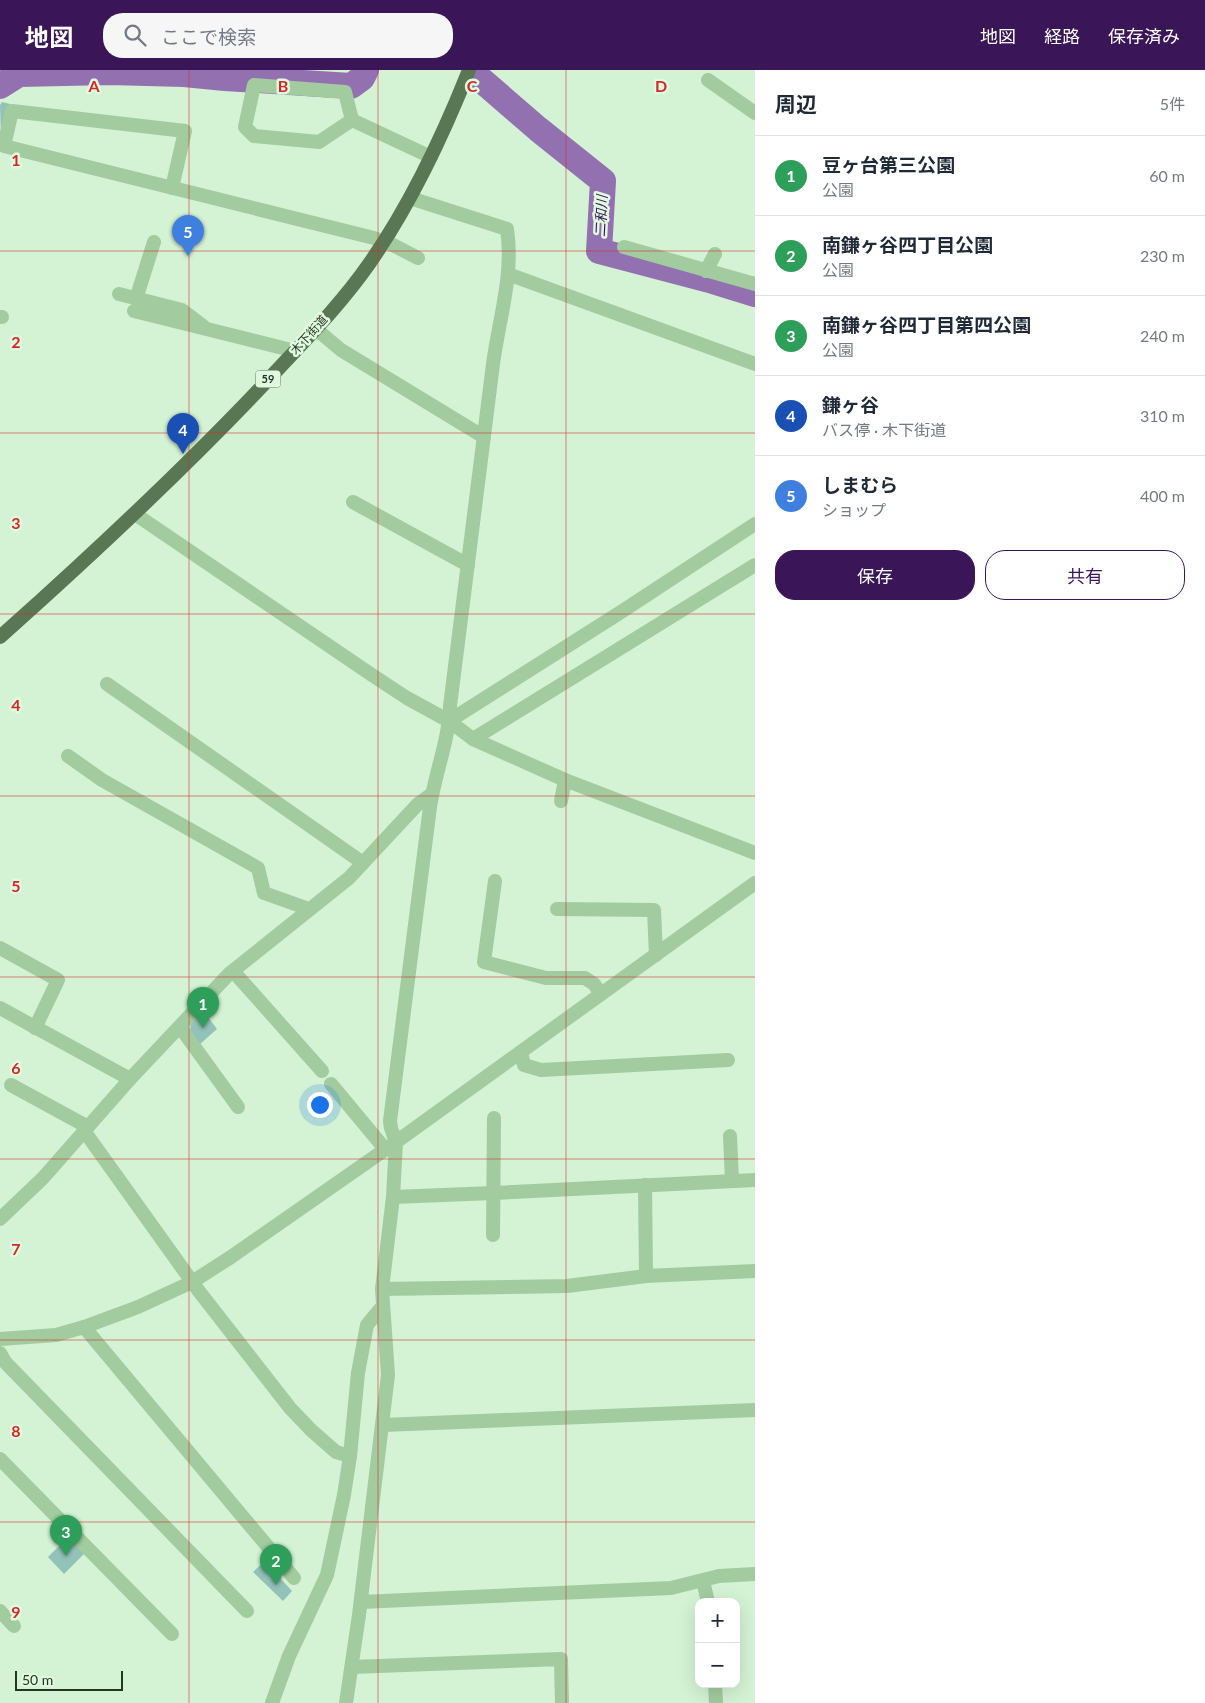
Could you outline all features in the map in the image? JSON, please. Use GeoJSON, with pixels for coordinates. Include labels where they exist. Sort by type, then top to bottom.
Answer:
{"type":"FeatureCollection","features":[{"type":"Feature","properties":{"kind":"main road","name":"木下街道"},"geometry":{"type":"LineString","coordinates":[[0,637],[135,514],[214,437],[314,331],[359,277],[385,241],[410,198],[431,157],[469,70]]}},
{"type":"Feature","properties":{"kind":"street"},"geometry":{"type":"LineString","coordinates":[[708,80],[755,113]]}},
{"type":"Feature","properties":{"kind":"street"},"geometry":{"type":"LineString","coordinates":[[254,85],[345,92],[352,120],[319,142],[254,136],[245,127],[254,85]]}},
{"type":"Feature","properties":{"kind":"street"},"geometry":{"type":"LineString","coordinates":[[172,188],[185,131],[12,111],[4,146],[172,188],[385,241],[418,258]]}},
{"type":"Feature","properties":{"kind":"street"},"geometry":{"type":"LineString","coordinates":[[352,120],[431,157]]}},
{"type":"Feature","properties":{"kind":"street"},"geometry":{"type":"LineString","coordinates":[[346,1703],[361,1602],[388,1375],[387,1336],[382,1307],[382,1289],[393,1197],[390,1121],[432,794],[449,721],[493,365],[508,274],[510,249],[507,229],[410,198]]}},
{"type":"Feature","properties":{"kind":"street"},"geometry":{"type":"LineString","coordinates":[[135,305],[154,242]]}},
{"type":"Feature","properties":{"kind":"street"},"geometry":{"type":"LineString","coordinates":[[624,247],[755,284]]}},
{"type":"Feature","properties":{"kind":"street"},"geometry":{"type":"LineString","coordinates":[[706,271],[715,254]]}},
{"type":"Feature","properties":{"kind":"street"},"geometry":{"type":"LineString","coordinates":[[508,274],[755,364]]}},
{"type":"Feature","properties":{"kind":"street"},"geometry":{"type":"LineString","coordinates":[[119,294],[135,305],[182,310],[207,329],[295,351]]}},
{"type":"Feature","properties":{"kind":"street"},"geometry":{"type":"LineString","coordinates":[[314,331],[322,334],[341,350],[484,437]]}},
{"type":"Feature","properties":{"kind":"street"},"geometry":{"type":"LineString","coordinates":[[353,502],[468,565]]}},
{"type":"Feature","properties":{"kind":"street"},"geometry":{"type":"LineString","coordinates":[[135,514],[372,675],[407,698],[449,721],[473,739],[565,780],[755,853]]}},
{"type":"Feature","properties":{"kind":"street"},"geometry":{"type":"LineString","coordinates":[[449,721],[755,524]]}},
{"type":"Feature","properties":{"kind":"street"},"geometry":{"type":"LineString","coordinates":[[473,739],[755,565]]}},
{"type":"Feature","properties":{"kind":"street"},"geometry":{"type":"LineString","coordinates":[[107,684],[363,863]]}},
{"type":"Feature","properties":{"kind":"street"},"geometry":{"type":"LineString","coordinates":[[68,756],[102,780],[258,868],[264,892],[308,909]]}},
{"type":"Feature","properties":{"kind":"street"},"geometry":{"type":"LineString","coordinates":[[561,801],[565,780]]}},
{"type":"Feature","properties":{"kind":"street"},"geometry":{"type":"LineString","coordinates":[[0,1219],[43,1178],[130,1079],[233,971],[349,878],[417,805],[432,794]]}},
{"type":"Feature","properties":{"kind":"street"},"geometry":{"type":"LineString","coordinates":[[495,881],[484,962],[546,978],[585,978],[594,984],[601,994]]}},
{"type":"Feature","properties":{"kind":"street"},"geometry":{"type":"LineString","coordinates":[[0,1339],[56,1334],[84,1327],[138,1307],[192,1282],[390,1146],[755,883]]}},
{"type":"Feature","properties":{"kind":"street"},"geometry":{"type":"LineString","coordinates":[[557,909],[654,910],[656,955]]}},
{"type":"Feature","properties":{"kind":"street"},"geometry":{"type":"LineString","coordinates":[[0,948],[58,980],[35,1028]]}},
{"type":"Feature","properties":{"kind":"street"},"geometry":{"type":"LineString","coordinates":[[233,971],[322,1072]]}},
{"type":"Feature","properties":{"kind":"street"},"geometry":{"type":"LineString","coordinates":[[0,1008],[130,1079]]}},
{"type":"Feature","properties":{"kind":"street"},"geometry":{"type":"LineString","coordinates":[[180,1027],[238,1107]]}},
{"type":"Feature","properties":{"kind":"street"},"geometry":{"type":"LineString","coordinates":[[521,1052],[524,1065],[541,1070],[728,1060]]}},
{"type":"Feature","properties":{"kind":"street"},"geometry":{"type":"LineString","coordinates":[[332,1084],[390,1146]]}},
{"type":"Feature","properties":{"kind":"street"},"geometry":{"type":"LineString","coordinates":[[12,1086],[86,1130],[192,1282],[290,1408],[336,1452],[350,1456]]}},
{"type":"Feature","properties":{"kind":"street"},"geometry":{"type":"LineString","coordinates":[[493,1235],[494,1118]]}},
{"type":"Feature","properties":{"kind":"street"},"geometry":{"type":"LineString","coordinates":[[730,1136],[732,1181]]}},
{"type":"Feature","properties":{"kind":"street"},"geometry":{"type":"LineString","coordinates":[[393,1197],[755,1180]]}},
{"type":"Feature","properties":{"kind":"street"},"geometry":{"type":"LineString","coordinates":[[645,1185],[646,1276]]}},
{"type":"Feature","properties":{"kind":"street"},"geometry":{"type":"LineString","coordinates":[[382,1289],[567,1286],[646,1276],[755,1271]]}},
{"type":"Feature","properties":{"kind":"street"},"geometry":{"type":"LineString","coordinates":[[272,1703],[289,1656],[327,1575],[344,1495],[350,1456],[358,1373],[366,1325],[382,1307]]}},
{"type":"Feature","properties":{"kind":"street"},"geometry":{"type":"LineString","coordinates":[[84,1327],[294,1578]]}},
{"type":"Feature","properties":{"kind":"street"},"geometry":{"type":"LineString","coordinates":[[0,1353],[5,1362],[247,1611]]}},
{"type":"Feature","properties":{"kind":"street"},"geometry":{"type":"LineString","coordinates":[[383,1425],[755,1410]]}},
{"type":"Feature","properties":{"kind":"street"},"geometry":{"type":"LineString","coordinates":[[0,1459],[172,1634]]}},
{"type":"Feature","properties":{"kind":"street"},"geometry":{"type":"LineString","coordinates":[[361,1602],[671,1588],[719,1576],[755,1574]]}},
{"type":"Feature","properties":{"kind":"street"},"geometry":{"type":"LineString","coordinates":[[703,1580],[707,1598]]}},
{"type":"Feature","properties":{"kind":"street"},"geometry":{"type":"LineString","coordinates":[[0,1611],[14,1626]]}},
{"type":"Feature","properties":{"kind":"street"},"geometry":{"type":"LineString","coordinates":[[352,1667],[561,1659],[562,1703]]}},
{"type":"Feature","properties":{"kind":"street"},"geometry":{"type":"LineString","coordinates":[[715,1688],[716,1703]]}},
{"type":"Feature","properties":{"kind":"shaded area"},"geometry":{"type":"Polygon","coordinates":[[[2,102],[10,104],[1,138],[0,105],[2,102]]]}},
{"type":"Feature","properties":{"kind":"shaded area"},"geometry":{"type":"Polygon","coordinates":[[[202,1009],[217,1029],[199,1045],[194,1040],[190,1028],[195,1017],[202,1009]]]}},
{"type":"Feature","properties":{"kind":"shaded area"},"geometry":{"type":"Polygon","coordinates":[[[68,1537],[84,1554],[64,1574],[48,1557],[68,1537]]]}},
{"type":"Feature","properties":{"kind":"shaded area"},"geometry":{"type":"Polygon","coordinates":[[[268,1558],[281,1573],[281,1579],[292,1591],[283,1601],[253,1572],[268,1558]]]}},
{"type":"Feature","properties":{"kind":"waterway","name":"二和川"},"geometry":{"type":"LineString","coordinates":[[0,86],[19,74],[109,72],[184,74],[351,86],[362,78],[366,70]]}},
{"type":"Feature","properties":{"kind":"waterway","name":"二和川"},"geometry":{"type":"LineString","coordinates":[[479,78],[538,129],[603,181],[599,251],[755,294]]}},
{"type":"Feature","properties":{"kind":"place","name":"しまむら"},"geometry":{"type":"Point","coordinates":[188,256]}},
{"type":"Feature","properties":{"kind":"place","name":"鎌ヶ谷"},"geometry":{"type":"Point","coordinates":[183,454]}},
{"type":"Feature","properties":{"kind":"place","name":"豆ヶ台第三公園"},"geometry":{"type":"Point","coordinates":[203,1028]}},
{"type":"Feature","properties":{"kind":"place","name":"南鎌ヶ谷四丁目第四公園"},"geometry":{"type":"Point","coordinates":[66,1556]}},
{"type":"Feature","properties":{"kind":"place","name":"南鎌ヶ谷四丁目公園"},"geometry":{"type":"Point","coordinates":[276,1585]}}]}
